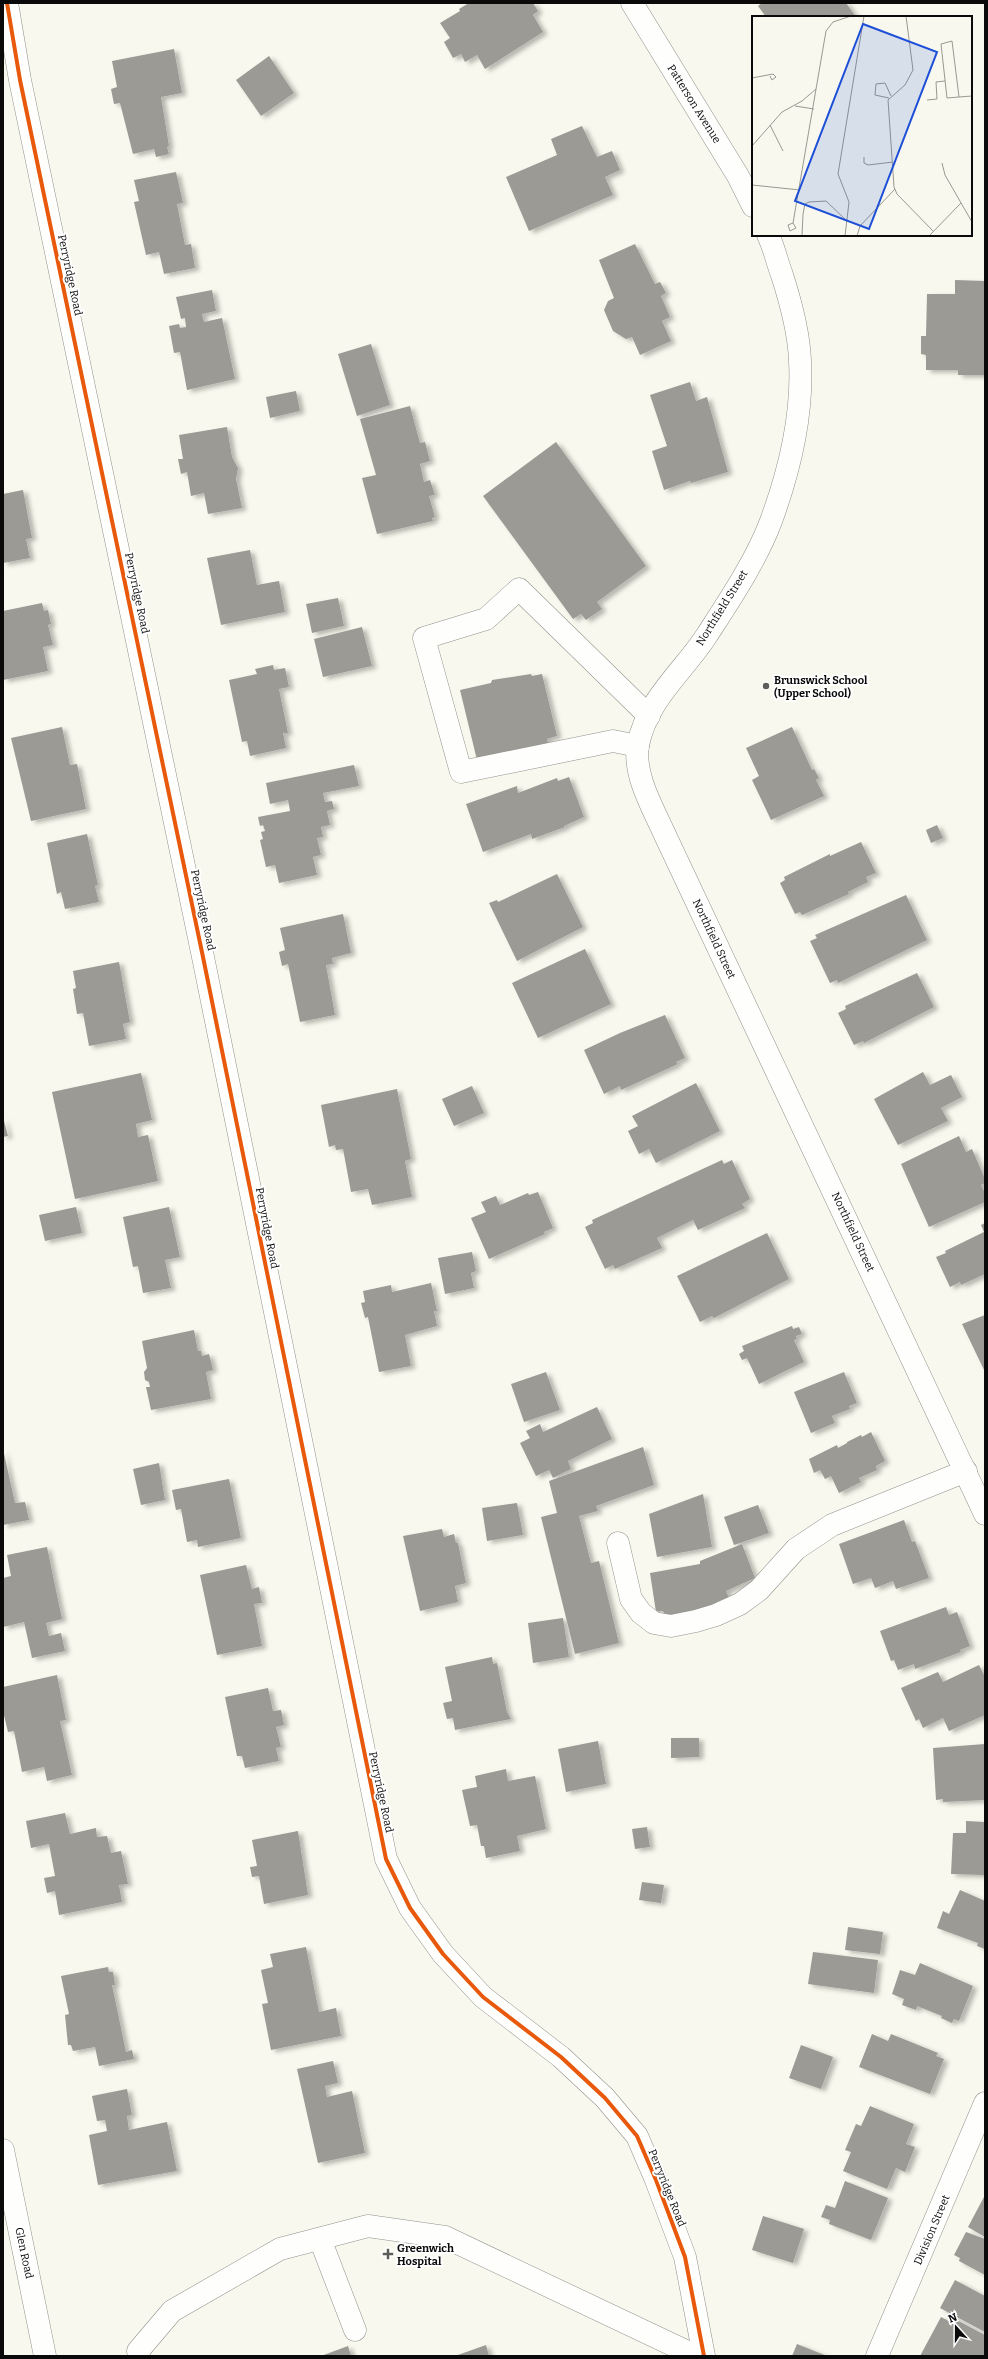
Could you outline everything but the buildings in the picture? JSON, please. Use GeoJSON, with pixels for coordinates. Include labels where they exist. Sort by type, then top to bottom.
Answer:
{"type":"FeatureCollection","features":[{"type":"Feature","properties":{"kind":"street","name":"Perryridge Road"},"geometry":{"type":"LineString","coordinates":[[7,3],[24,95],[205,964],[386,1859],[410,1908],[443,1954],[483,1997],[561,2057],[605,2098],[637,2136],[656,2180],[685,2257],[704,2356]]}},
{"type":"Feature","properties":{"kind":"street","name":"Patterson Avenue"},"geometry":{"type":"LineString","coordinates":[[632,3],[738,176],[752,204]]}},
{"type":"Feature","properties":{"kind":"street","name":"Northfield Street"},"geometry":{"type":"LineString","coordinates":[[768,236],[792,309],[800,361],[797,418],[786,474],[770,523],[744,574],[706,637],[669,682],[650,716],[638,746],[639,774],[665,835],[985,1514]]}},
{"type":"Feature","properties":{"kind":"street"},"geometry":{"type":"LineString","coordinates":[[638,746],[613,741],[461,772],[424,638],[486,619],[519,589],[650,716]]}},
{"type":"Feature","properties":{"kind":"street"},"geometry":{"type":"LineString","coordinates":[[618,1543],[631,1599],[641,1613],[654,1623],[671,1626],[716,1615],[740,1604],[765,1584],[796,1549],[832,1525],[966,1472]]}},
{"type":"Feature","properties":{"kind":"street","name":"Division Street"},"geometry":{"type":"LineString","coordinates":[[877,2356],[985,2102]]}},
{"type":"Feature","properties":{"kind":"street","name":"Glen Road"},"geometry":{"type":"LineString","coordinates":[[3,2150],[9,2211],[45,2356]]}},
{"type":"Feature","properties":{"kind":"street"},"geometry":{"type":"LineString","coordinates":[[139,2356],[138,2351],[172,2311],[280,2249],[368,2226],[445,2237],[696,2356]]}},
{"type":"Feature","properties":{"kind":"street"},"geometry":{"type":"LineString","coordinates":[[320,2239],[356,2330]]}},
{"type":"Feature","properties":{"kind":"cycle path"},"geometry":{"type":"LineString","coordinates":[[7,3],[20,80],[203,957],[386,1859],[410,1908],[443,1954],[483,1997],[561,2057],[605,2098],[637,2136],[656,2180],[685,2257],[704,2356]]}},
{"type":"Feature","properties":{"kind":"place","name":"Brunswick School (Upper School)"},"geometry":{"type":"Point","coordinates":[766,686]}},
{"type":"Feature","properties":{"kind":"place","name":"Greenwich Hospital"},"geometry":{"type":"Point","coordinates":[388,2254]}}]}
